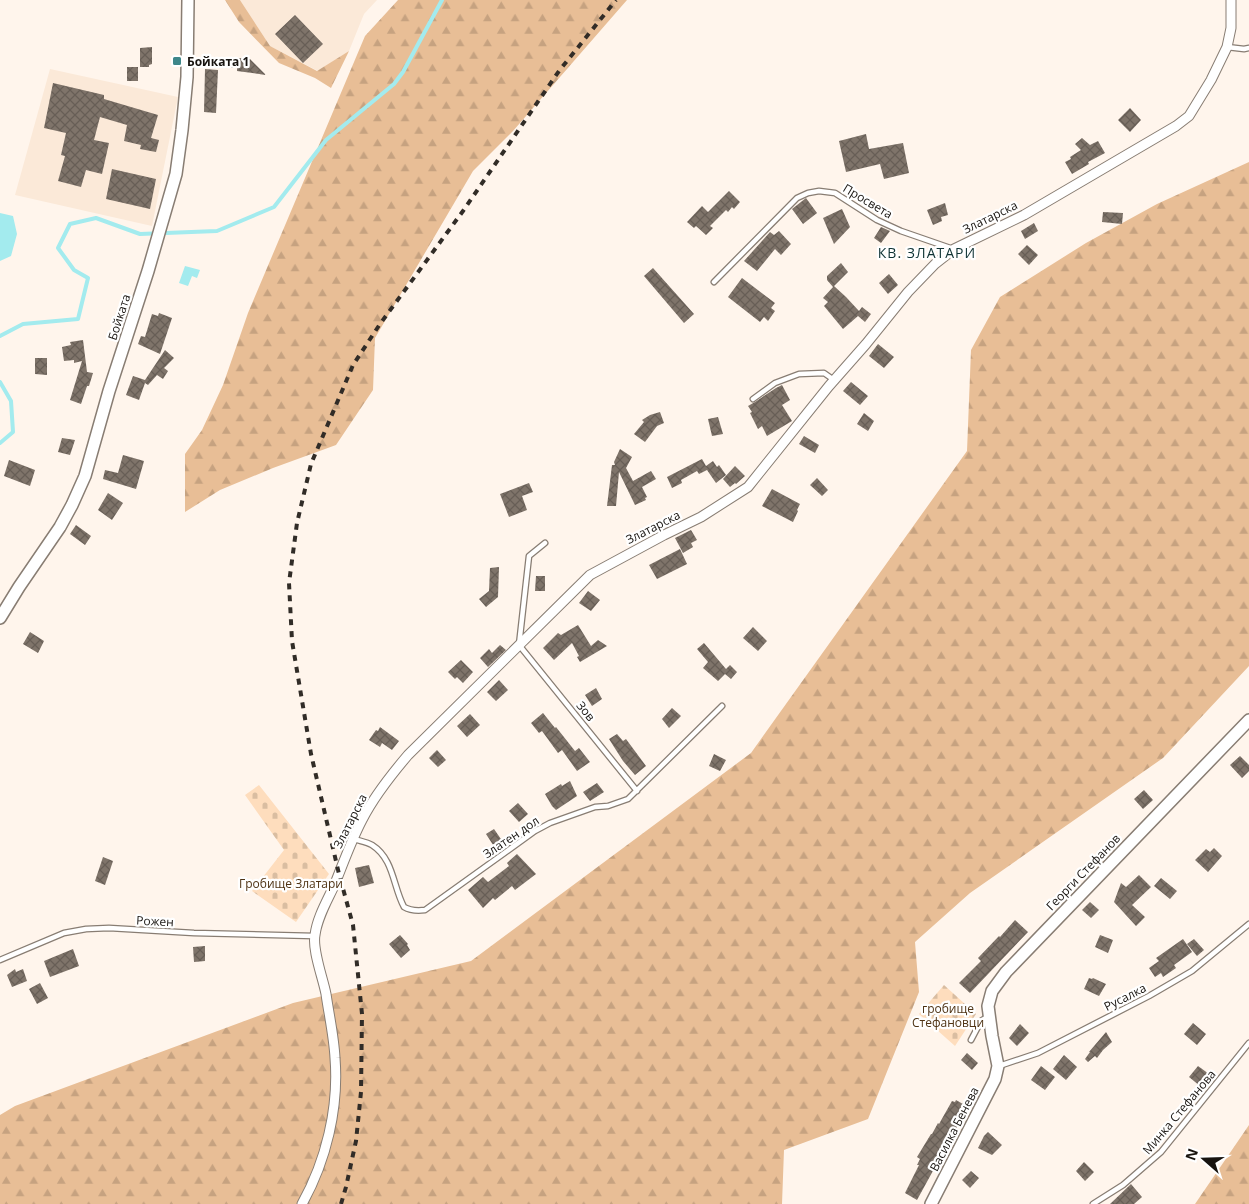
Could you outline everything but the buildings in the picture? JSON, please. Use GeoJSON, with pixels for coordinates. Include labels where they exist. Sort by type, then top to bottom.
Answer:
{"type":"FeatureCollection","features":[{"type":"Feature","properties":{"kind":"street","name":"Бойката"},"geometry":{"type":"LineString","coordinates":[[0,618],[60,527],[85,476],[109,391],[155,247],[176,174],[182,130],[187,77],[188,0]]}},
{"type":"Feature","properties":{"kind":"street","name":"Златарска"},"geometry":{"type":"LineString","coordinates":[[302,1204],[320,1166],[328,1136],[336,1090],[336,1057],[314,936],[362,820],[393,773],[408,755],[590,575],[701,517],[748,487],[834,380],[935,264],[954,249],[1024,215],[1176,126],[1188,116],[1211,80],[1228,47],[1231,28],[1231,0]]}},
{"type":"Feature","properties":{"kind":"street","name":"Георги Стефанов"},"geometry":{"type":"LineString","coordinates":[[998,1066],[988,1006],[992,991],[1006,972],[1249,720]]}},
{"type":"Feature","properties":{"kind":"street","name":"Василка Бенева"},"geometry":{"type":"LineString","coordinates":[[931,1204],[995,1079],[998,1066]]}},
{"type":"Feature","properties":{"kind":"lane"},"geometry":{"type":"LineString","coordinates":[[1228,47],[1249,48]]}},
{"type":"Feature","properties":{"kind":"lane","name":"Просвета"},"geometry":{"type":"LineString","coordinates":[[714,282],[797,198],[819,191],[835,193],[877,220],[910,235],[954,249]]}},
{"type":"Feature","properties":{"kind":"lane"},"geometry":{"type":"LineString","coordinates":[[753,399],[775,383],[799,374],[824,373],[834,380]]}},
{"type":"Feature","properties":{"kind":"lane"},"geometry":{"type":"LineString","coordinates":[[519,644],[529,556],[544,543]]}},
{"type":"Feature","properties":{"kind":"lane","name":"Зов"},"geometry":{"type":"LineString","coordinates":[[519,644],[637,791]]}},
{"type":"Feature","properties":{"kind":"lane","name":"Златен дол"},"geometry":{"type":"LineString","coordinates":[[354,839],[372,845],[383,855],[389,864],[404,907],[416,911],[425,910],[535,831],[550,823],[595,807],[608,806],[628,799],[722,706]]}},
{"type":"Feature","properties":{"kind":"lane","name":"Русалка"},"geometry":{"type":"LineString","coordinates":[[998,1066],[1038,1053],[1150,996],[1192,971],[1249,924]]}},
{"type":"Feature","properties":{"kind":"lane","name":"Рожен"},"geometry":{"type":"LineString","coordinates":[[0,960],[64,934],[108,928],[194,933],[314,936]]}},
{"type":"Feature","properties":{"kind":"lane"},"geometry":{"type":"LineString","coordinates":[[971,1040],[980,1022],[989,1016]]}},
{"type":"Feature","properties":{"kind":"lane","name":"Минка Стефанова"},"geometry":{"type":"LineString","coordinates":[[1093,1204],[1123,1186],[1161,1152],[1249,1043]]}},
{"type":"Feature","properties":{"kind":"shaded area"},"geometry":{"type":"Polygon","coordinates":[[[240,0],[377,0],[364,14],[349,51],[318,71],[270,46],[240,0]]]}},
{"type":"Feature","properties":{"kind":"shaded area"},"geometry":{"type":"Polygon","coordinates":[[[50,69],[178,97],[152,226],[15,195],[50,69]]]}},
{"type":"Feature","properties":{"kind":"green space"},"geometry":{"type":"Polygon","coordinates":[[[225,0],[240,0],[270,46],[317,71],[349,51],[331,88],[315,78],[279,63],[239,22],[225,0]]]}},
{"type":"Feature","properties":{"kind":"green space"},"geometry":{"type":"Polygon","coordinates":[[[398,0],[627,0],[513,131],[473,171],[375,338],[373,390],[336,445],[220,490],[185,512],[185,454],[202,430],[223,385],[248,313],[365,36],[398,0]]]}},
{"type":"Feature","properties":{"kind":"green space"},"geometry":{"type":"Polygon","coordinates":[[[1249,162],[1249,666],[1163,758],[970,893],[915,942],[919,992],[868,1119],[784,1150],[782,1204],[0,1204],[0,1115],[15,1106],[293,1003],[471,961],[751,753],[967,451],[971,350],[1000,297],[1086,243],[1157,204],[1249,162]]]}},
{"type":"Feature","properties":{"kind":"green space","name":"Гробище Златари"},"geometry":{"type":"Polygon","coordinates":[[[259,785],[329,874],[296,922],[252,891],[284,850],[245,795],[259,785]]]}},
{"type":"Feature","properties":{"kind":"green space","name":"гробище Стефановци"},"geometry":{"type":"Polygon","coordinates":[[[944,985],[976,1014],[955,1046],[919,1014],[944,985]]]}},
{"type":"Feature","properties":{"kind":"green space"},"geometry":{"type":"Polygon","coordinates":[[[1249,1125],[1249,1204],[1195,1204],[1249,1125]]]}},
{"type":"Feature","properties":{"kind":"water"},"geometry":{"type":"Polygon","coordinates":[[[0,213],[13,216],[17,234],[11,256],[0,261],[0,213]]]}},
{"type":"Feature","properties":{"kind":"water"},"geometry":{"type":"Polygon","coordinates":[[[185,266],[200,270],[197,278],[192,276],[188,286],[179,283],[185,266]]]}},
{"type":"Feature","properties":{"kind":"waterway"},"geometry":{"type":"LineString","coordinates":[[0,336],[23,324],[78,319],[88,278],[74,270],[58,248],[70,224],[96,218],[140,234],[217,231],[274,207],[326,140],[394,84],[403,72],[442,0]]}},
{"type":"Feature","properties":{"kind":"waterway"},"geometry":{"type":"LineString","coordinates":[[0,382],[11,401],[13,432],[0,443]]}},
{"type":"Feature","properties":{"kind":"railway"},"geometry":{"type":"LineString","coordinates":[[341,1204],[356,1141],[361,1092],[362,1014],[353,925],[311,754],[292,641],[289,583],[297,523],[311,464],[353,365],[380,324],[463,211],[559,71],[616,0]]}},
{"type":"Feature","properties":{"kind":"place","name":"Бойката 1"},"geometry":{"type":"Point","coordinates":[177,61]}},
{"type":"Feature","properties":{"kind":"district","name":"КВ. ЗЛАТАРИ"},"geometry":{"type":"Point","coordinates":[927,252]}}]}
